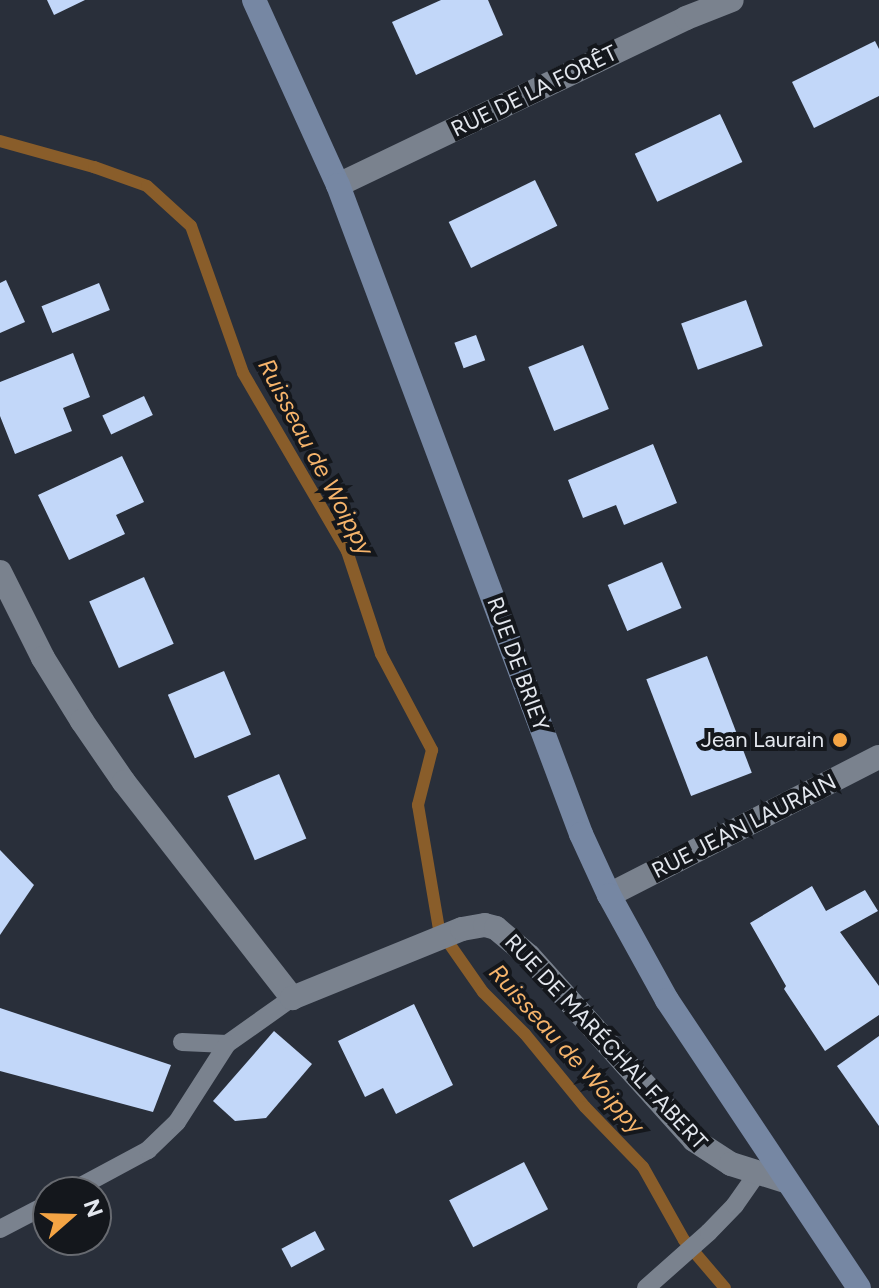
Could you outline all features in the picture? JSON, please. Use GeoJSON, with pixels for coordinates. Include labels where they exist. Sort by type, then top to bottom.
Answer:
{"type":"FeatureCollection","features":[{"type":"Feature","properties":{"kind":"street","name":"RUE DE BRIEY"},"geometry":{"type":"LineString","coordinates":[[254,0],[338,185],[581,834],[609,895],[667,1000],[859,1288]]}},
{"type":"Feature","properties":{"kind":"street","name":"RUE DE LA FORÊT"},"geometry":{"type":"LineString","coordinates":[[338,185],[686,18],[732,0]]}},
{"type":"Feature","properties":{"kind":"street"},"geometry":{"type":"LineString","coordinates":[[0,572],[43,658],[82,721],[124,782],[292,998]]}},
{"type":"Feature","properties":{"kind":"street","name":"RUE JEAN LAURAIN"},"geometry":{"type":"LineString","coordinates":[[609,895],[879,757]]}},
{"type":"Feature","properties":{"kind":"street","name":"RUE DE MARÉCHAL FABERT"},"geometry":{"type":"LineString","coordinates":[[292,998],[462,929],[485,925],[508,936],[694,1140],[711,1154],[785,1181]]}},
{"type":"Feature","properties":{"kind":"lane","name":"RUE DE MARÉCHAL FABERT"},"geometry":{"type":"LineString","coordinates":[[227,1044],[292,998]]}},
{"type":"Feature","properties":{"kind":"lane"},"geometry":{"type":"LineString","coordinates":[[182,1042],[227,1044]]}},
{"type":"Feature","properties":{"kind":"lane"},"geometry":{"type":"LineString","coordinates":[[100,1176],[148,1150],[177,1122],[227,1044]]}},
{"type":"Feature","properties":{"kind":"lane"},"geometry":{"type":"LineString","coordinates":[[646,1288],[709,1232],[735,1205],[757,1173]]}},
{"type":"Feature","properties":{"kind":"lane"},"geometry":{"type":"LineString","coordinates":[[0,1229],[32,1212]]}},
{"type":"Feature","properties":{"kind":"building"},"geometry":{"type":"Polygon","coordinates":[[[47,0],[85,0],[54,15],[47,0]]]}},
{"type":"Feature","properties":{"kind":"building"},"geometry":{"type":"Polygon","coordinates":[[[441,0],[488,0],[503,35],[416,75],[392,22],[441,0]]]}},
{"type":"Feature","properties":{"kind":"building"},"geometry":{"type":"Polygon","coordinates":[[[875,41],[879,49],[879,96],[814,128],[792,82],[875,41]]]}},
{"type":"Feature","properties":{"kind":"building"},"geometry":{"type":"Polygon","coordinates":[[[720,114],[742,162],[657,202],[635,154],[720,114]]]}},
{"type":"Feature","properties":{"kind":"building"},"geometry":{"type":"Polygon","coordinates":[[[535,180],[557,226],[471,268],[449,222],[535,180]]]}},
{"type":"Feature","properties":{"kind":"building"},"geometry":{"type":"Polygon","coordinates":[[[6,280],[25,322],[0,333],[0,283],[6,280]]]}},
{"type":"Feature","properties":{"kind":"building"},"geometry":{"type":"Polygon","coordinates":[[[99,283],[110,310],[52,333],[42,306],[99,283]]]}},
{"type":"Feature","properties":{"kind":"building"},"geometry":{"type":"Polygon","coordinates":[[[746,300],[763,346],[698,370],[681,324],[746,300]]]}},
{"type":"Feature","properties":{"kind":"building"},"geometry":{"type":"Polygon","coordinates":[[[476,335],[485,360],[464,368],[454,343],[476,335]]]}},
{"type":"Feature","properties":{"kind":"building"},"geometry":{"type":"Polygon","coordinates":[[[583,345],[609,409],[554,431],[528,367],[583,345]]]}},
{"type":"Feature","properties":{"kind":"building"},"geometry":{"type":"Polygon","coordinates":[[[73,353],[90,397],[63,408],[72,431],[15,454],[0,416],[0,382],[73,353]]]}},
{"type":"Feature","properties":{"kind":"building"},"geometry":{"type":"Polygon","coordinates":[[[144,396],[153,415],[111,434],[102,415],[144,396]]]}},
{"type":"Feature","properties":{"kind":"building"},"geometry":{"type":"Polygon","coordinates":[[[653,444],[677,503],[624,525],[616,505],[583,518],[568,480],[653,444]]]}},
{"type":"Feature","properties":{"kind":"building"},"geometry":{"type":"Polygon","coordinates":[[[122,456],[144,502],[116,515],[125,534],[69,560],[38,495],[122,456]]]}},
{"type":"Feature","properties":{"kind":"building"},"geometry":{"type":"Polygon","coordinates":[[[662,562],[682,608],[627,631],[608,585],[662,562]]]}},
{"type":"Feature","properties":{"kind":"building"},"geometry":{"type":"Polygon","coordinates":[[[144,577],[174,644],[119,668],[89,601],[144,577]]]}},
{"type":"Feature","properties":{"kind":"building"},"geometry":{"type":"Polygon","coordinates":[[[707,656],[752,773],[691,796],[646,679],[707,656]]]}},
{"type":"Feature","properties":{"kind":"building"},"geometry":{"type":"Polygon","coordinates":[[[224,671],[251,735],[195,758],[168,695],[224,671]]]}},
{"type":"Feature","properties":{"kind":"building"},"geometry":{"type":"Polygon","coordinates":[[[279,774],[306,838],[255,860],[227,796],[279,774]]]}},
{"type":"Feature","properties":{"kind":"building"},"geometry":{"type":"Polygon","coordinates":[[[0,850],[34,885],[0,935],[0,850]]]}},
{"type":"Feature","properties":{"kind":"building"},"geometry":{"type":"Polygon","coordinates":[[[812,886],[826,911],[865,890],[878,911],[840,932],[879,986],[879,1015],[825,1051],[784,989],[786,986],[750,923],[812,886]]]}},
{"type":"Feature","properties":{"kind":"building"},"geometry":{"type":"Polygon","coordinates":[[[414,1004],[453,1085],[396,1114],[383,1088],[365,1097],[338,1041],[414,1004]]]}},
{"type":"Feature","properties":{"kind":"building"},"geometry":{"type":"Polygon","coordinates":[[[0,1008],[171,1065],[153,1112],[0,1071],[0,1008]]]}},
{"type":"Feature","properties":{"kind":"building"},"geometry":{"type":"Polygon","coordinates":[[[274,1031],[312,1064],[266,1118],[235,1121],[213,1101],[274,1031]]]}},
{"type":"Feature","properties":{"kind":"building"},"geometry":{"type":"Polygon","coordinates":[[[879,1036],[879,1126],[837,1066],[879,1036]]]}},
{"type":"Feature","properties":{"kind":"building"},"geometry":{"type":"Polygon","coordinates":[[[524,1162],[548,1209],[473,1247],[449,1200],[524,1162]]]}},
{"type":"Feature","properties":{"kind":"building"},"geometry":{"type":"Polygon","coordinates":[[[315,1231],[325,1250],[291,1267],[281,1249],[315,1231]]]}},
{"type":"Feature","properties":{"kind":"waterway","name":"Ruisseau de Woippy"},"geometry":{"type":"LineString","coordinates":[[0,141],[94,167],[147,186],[191,226],[243,373],[347,551],[381,654],[432,750],[418,805],[439,929],[483,992],[525,1034],[585,1107],[643,1167],[684,1240],[725,1288]]}},
{"type":"Feature","properties":{"kind":"place","name":"Jean Laurain"},"geometry":{"type":"Point","coordinates":[840,740]}}]}
